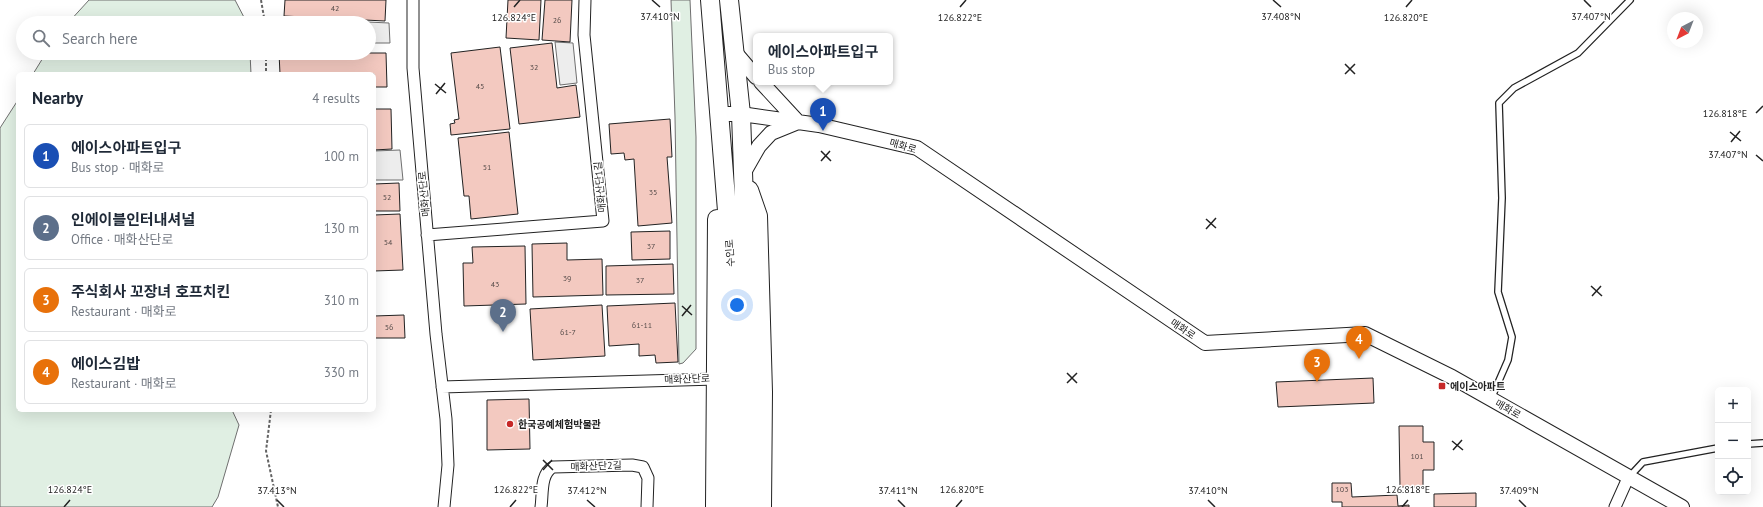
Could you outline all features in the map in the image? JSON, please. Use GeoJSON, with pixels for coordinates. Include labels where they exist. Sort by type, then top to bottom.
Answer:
{"type":"FeatureCollection","features":[{"type":"Feature","properties":{"kind":"main road","name":"수인로"},"geometry":{"type":"LineString","coordinates":[[710,0],[730,248],[733,316],[731,507]]}},
{"type":"Feature","properties":{"kind":"main road","name":"수인로"},"geometry":{"type":"LineString","coordinates":[[729,0],[741,114],[749,344],[748,490],[746,507]]}},
{"type":"Feature","properties":{"kind":"main road"},"geometry":{"type":"LineString","coordinates":[[743,174],[758,216],[763,392],[762,507]]}},
{"type":"Feature","properties":{"kind":"main road"},"geometry":{"type":"LineString","coordinates":[[715,507],[717,214],[724,179]]}},
{"type":"Feature","properties":{"kind":"street","name":"매화산단로"},"geometry":{"type":"LineString","coordinates":[[413,0],[412,68],[427,236],[446,418],[448,465],[444,507]]}},
{"type":"Feature","properties":{"kind":"street","name":"매화산단1길"},"geometry":{"type":"LineString","coordinates":[[427,236],[603,221],[584,35],[585,0]]}},
{"type":"Feature","properties":{"kind":"street"},"geometry":{"type":"LineString","coordinates":[[734,51],[753,73]]}},
{"type":"Feature","properties":{"kind":"street"},"geometry":{"type":"LineString","coordinates":[[743,174],[759,146],[771,133],[798,122],[764,85]]}},
{"type":"Feature","properties":{"kind":"street","name":"매화로"},"geometry":{"type":"LineString","coordinates":[[718,114],[741,114],[818,125],[917,148],[1205,343],[1365,334],[1452,377],[1628,478],[1682,507]]}},
{"type":"Feature","properties":{"kind":"street","name":"매화산단로"},"geometry":{"type":"LineString","coordinates":[[442,387],[716,379]]}},
{"type":"Feature","properties":{"kind":"street","name":"매화산단2길"},"geometry":{"type":"LineString","coordinates":[[541,507],[544,477],[547,470],[553,467],[632,464],[643,468],[648,478],[647,507]]}},
{"type":"Feature","properties":{"kind":"street"},"geometry":{"type":"LineString","coordinates":[[1616,507],[1628,478]]}},
{"type":"Feature","properties":{"kind":"lane"},"geometry":{"type":"LineString","coordinates":[[1491,399],[1508,360],[1512,338],[1498,292],[1502,198],[1498,110],[1499,103],[1514,88],[1578,53],[1630,0]]}},
{"type":"Feature","properties":{"kind":"lane"},"geometry":{"type":"LineString","coordinates":[[1751,444],[1763,443]]}},
{"type":"Feature","properties":{"kind":"lane"},"geometry":{"type":"LineString","coordinates":[[1628,478],[1643,462],[1715,449]]}},
{"type":"Feature","properties":{"kind":"path"},"geometry":{"type":"LineString","coordinates":[[261,0],[264,16]]}},
{"type":"Feature","properties":{"kind":"path"},"geometry":{"type":"LineString","coordinates":[[266,60],[266,72]]}},
{"type":"Feature","properties":{"kind":"path"},"geometry":{"type":"LineString","coordinates":[[271,412],[266,451],[278,507]]}},
{"type":"Feature","properties":{"kind":"green space"},"geometry":{"type":"Polygon","coordinates":[[[89,0],[235,0],[243,16],[74,16],[89,0]]]}},
{"type":"Feature","properties":{"kind":"green space"},"geometry":{"type":"Polygon","coordinates":[[[671,0],[690,0],[696,137],[696,349],[683,363],[679,364],[675,117],[671,0]]]}},
{"type":"Feature","properties":{"kind":"green space"},"geometry":{"type":"Polygon","coordinates":[[[42,60],[250,60],[251,72],[34,72],[42,60]]]}},
{"type":"Feature","properties":{"kind":"green space"},"geometry":{"type":"Polygon","coordinates":[[[16,103],[16,412],[233,412],[239,425],[218,497],[212,507],[0,507],[0,128],[16,103]]]}},
{"type":"Feature","properties":{"kind":"shaded area"},"geometry":{"type":"Polygon","coordinates":[[[376,22],[389,23],[390,43],[376,43],[376,22]]]}},
{"type":"Feature","properties":{"kind":"shaded area"},"geometry":{"type":"Polygon","coordinates":[[[555,42],[573,43],[577,83],[560,85],[555,42]]]}},
{"type":"Feature","properties":{"kind":"shaded area"},"geometry":{"type":"Polygon","coordinates":[[[400,150],[403,180],[376,180],[376,151],[400,150]]]}},
{"type":"Feature","properties":{"kind":"building"},"geometry":{"type":"Polygon","coordinates":[[[285,0],[386,0],[385,21],[376,21],[376,16],[284,16],[285,0]]]}},
{"type":"Feature","properties":{"kind":"building"},"geometry":{"type":"Polygon","coordinates":[[[508,0],[541,0],[539,40],[506,38],[508,0]]]}},
{"type":"Feature","properties":{"kind":"building"},"geometry":{"type":"Polygon","coordinates":[[[545,0],[572,0],[570,42],[542,40],[545,0]]]}},
{"type":"Feature","properties":{"kind":"building"},"geometry":{"type":"Polygon","coordinates":[[[552,43],[557,88],[576,85],[580,117],[519,124],[510,48],[552,43]]]}},
{"type":"Feature","properties":{"kind":"building"},"geometry":{"type":"Polygon","coordinates":[[[500,47],[510,129],[451,135],[450,124],[455,123],[454,120],[459,119],[451,53],[500,47]]]}},
{"type":"Feature","properties":{"kind":"building"},"geometry":{"type":"Polygon","coordinates":[[[376,53],[386,53],[387,87],[376,87],[376,72],[280,72],[279,60],[376,60],[376,53]]]}},
{"type":"Feature","properties":{"kind":"building"},"geometry":{"type":"Polygon","coordinates":[[[376,109],[391,109],[392,149],[376,150],[376,109]]]}},
{"type":"Feature","properties":{"kind":"building"},"geometry":{"type":"Polygon","coordinates":[[[670,119],[672,157],[667,157],[672,223],[638,226],[634,159],[625,160],[624,153],[611,154],[609,124],[670,119]]]}},
{"type":"Feature","properties":{"kind":"building"},"geometry":{"type":"Polygon","coordinates":[[[509,132],[518,214],[471,219],[469,196],[464,196],[458,138],[509,132]]]}},
{"type":"Feature","properties":{"kind":"building"},"geometry":{"type":"Polygon","coordinates":[[[399,183],[400,211],[376,211],[376,184],[399,183]]]}},
{"type":"Feature","properties":{"kind":"building"},"geometry":{"type":"Polygon","coordinates":[[[400,214],[403,270],[376,271],[376,215],[400,214]]]}},
{"type":"Feature","properties":{"kind":"building"},"geometry":{"type":"Polygon","coordinates":[[[670,231],[670,259],[632,260],[631,232],[670,231]]]}},
{"type":"Feature","properties":{"kind":"building"},"geometry":{"type":"Polygon","coordinates":[[[567,243],[567,260],[602,259],[603,295],[533,297],[532,244],[567,243]]]}},
{"type":"Feature","properties":{"kind":"building"},"geometry":{"type":"Polygon","coordinates":[[[525,246],[526,304],[464,306],[463,263],[473,263],[472,247],[525,246]]]}},
{"type":"Feature","properties":{"kind":"building"},"geometry":{"type":"Polygon","coordinates":[[[673,264],[674,294],[606,295],[606,266],[673,264]]]}},
{"type":"Feature","properties":{"kind":"building"},"geometry":{"type":"Polygon","coordinates":[[[675,303],[678,362],[656,363],[655,355],[639,356],[639,344],[609,346],[607,306],[675,303]]]}},
{"type":"Feature","properties":{"kind":"building"},"geometry":{"type":"Polygon","coordinates":[[[602,305],[605,356],[533,360],[530,309],[602,305]]]}},
{"type":"Feature","properties":{"kind":"building"},"geometry":{"type":"Polygon","coordinates":[[[404,315],[405,338],[376,338],[376,316],[404,315]]]}},
{"type":"Feature","properties":{"kind":"building"},"geometry":{"type":"Polygon","coordinates":[[[1373,378],[1374,403],[1278,407],[1276,382],[1373,378]]]}},
{"type":"Feature","properties":{"kind":"building"},"geometry":{"type":"Polygon","coordinates":[[[529,399],[530,449],[487,450],[487,400],[529,399]]]}},
{"type":"Feature","properties":{"kind":"building"},"geometry":{"type":"Polygon","coordinates":[[[1399,426],[1423,426],[1423,442],[1434,442],[1434,470],[1423,470],[1423,487],[1400,487],[1399,426]]]}},
{"type":"Feature","properties":{"kind":"building"},"geometry":{"type":"Polygon","coordinates":[[[1332,483],[1351,483],[1352,497],[1397,495],[1398,506],[1409,505],[1409,507],[1342,507],[1342,502],[1332,502],[1332,483]]]}},
{"type":"Feature","properties":{"kind":"building"},"geometry":{"type":"Polygon","coordinates":[[[1476,493],[1476,507],[1434,507],[1434,494],[1476,493]]]}},
{"type":"Feature","properties":{"kind":"place","name":"에이스아파트입구"},"geometry":{"type":"Point","coordinates":[823,131]}},
{"type":"Feature","properties":{"kind":"place","name":"인에이블인터내셔널"},"geometry":{"type":"Point","coordinates":[503,332]}},
{"type":"Feature","properties":{"kind":"place","name":"에이스김밥"},"geometry":{"type":"Point","coordinates":[1359,359]}},
{"type":"Feature","properties":{"kind":"place","name":"주식회사 꼬장녀 호프치킨"},"geometry":{"type":"Point","coordinates":[1317,382]}},
{"type":"Feature","properties":{"kind":"place","name":"에이스아파트"},"geometry":{"type":"Point","coordinates":[1442,386]}},
{"type":"Feature","properties":{"kind":"place","name":"한국공예체험박물관"},"geometry":{"type":"Point","coordinates":[510,424]}}]}
